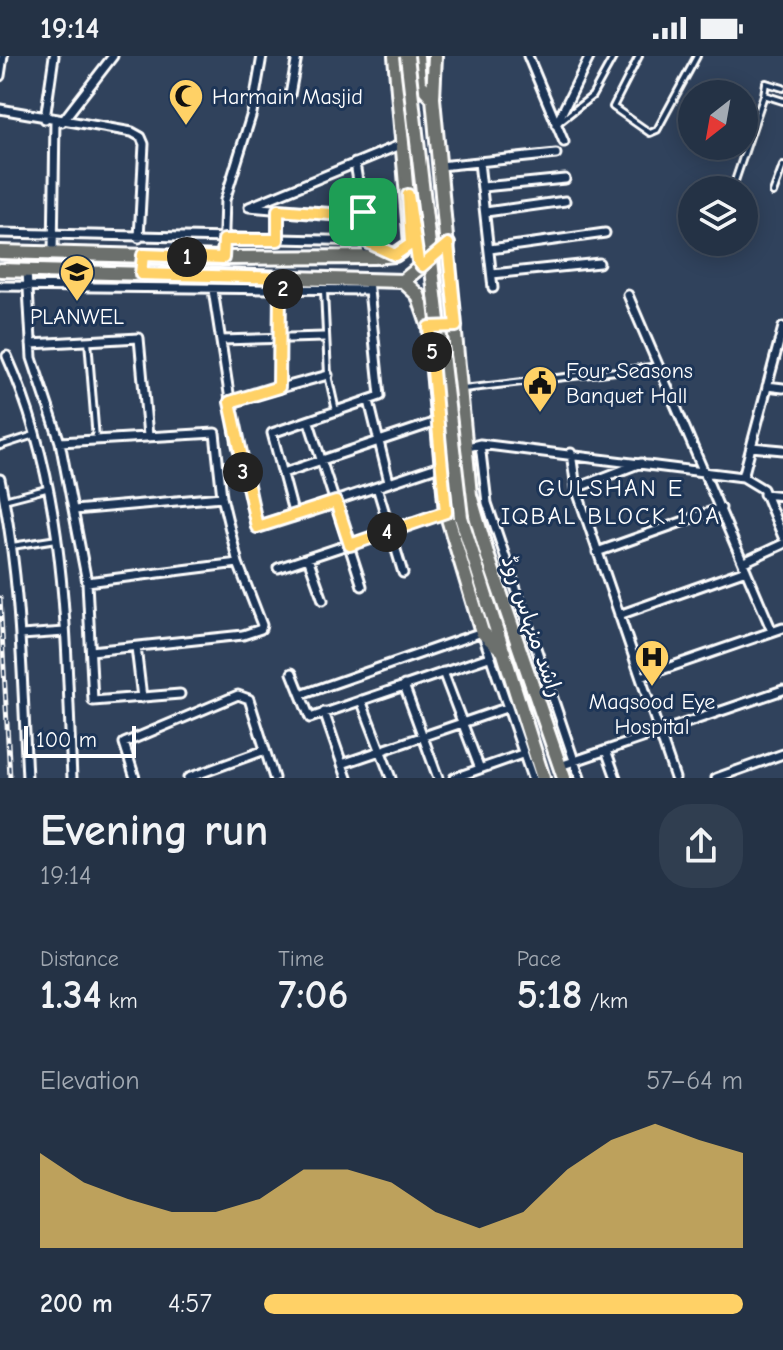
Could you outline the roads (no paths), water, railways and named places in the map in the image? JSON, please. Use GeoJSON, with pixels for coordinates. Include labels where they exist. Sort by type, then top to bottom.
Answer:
{"type":"FeatureCollection","features":[{"type":"Feature","properties":{"kind":"main road"},"geometry":{"type":"LineString","coordinates":[[0,252],[223,258],[367,257],[404,251],[411,244],[395,56]]}},
{"type":"Feature","properties":{"kind":"main road","name":"راشد منہاس روڈ"},"geometry":{"type":"LineString","coordinates":[[407,56],[461,517],[543,778]]}},
{"type":"Feature","properties":{"kind":"main road"},"geometry":{"type":"LineString","coordinates":[[417,56],[419,83],[433,98]]}},
{"type":"Feature","properties":{"kind":"main road"},"geometry":{"type":"LineString","coordinates":[[428,56],[433,98]]}},
{"type":"Feature","properties":{"kind":"main road","name":"راشد منہاس روڈ"},"geometry":{"type":"LineString","coordinates":[[435,56],[433,98],[463,389],[474,446],[470,495],[488,557],[562,772]]}},
{"type":"Feature","properties":{"kind":"main road"},"geometry":{"type":"LineString","coordinates":[[408,195],[417,257],[422,266]]}},
{"type":"Feature","properties":{"kind":"main road"},"geometry":{"type":"LineString","coordinates":[[0,270],[141,274],[285,285],[368,285],[403,281],[448,244]]}},
{"type":"Feature","properties":{"kind":"main road"},"geometry":{"type":"LineString","coordinates":[[141,274],[143,255]]}},
{"type":"Feature","properties":{"kind":"main road"},"geometry":{"type":"LineString","coordinates":[[403,281],[418,295],[429,327],[446,512],[482,632],[504,652]]}},
{"type":"Feature","properties":{"kind":"main road"},"geometry":{"type":"LineString","coordinates":[[429,327],[456,326]]}},
{"type":"Feature","properties":{"kind":"street"},"geometry":{"type":"LineString","coordinates":[[0,76],[3,56]]}},
{"type":"Feature","properties":{"kind":"street"},"geometry":{"type":"LineString","coordinates":[[45,119],[54,56]]}},
{"type":"Feature","properties":{"kind":"street"},"geometry":{"type":"LineString","coordinates":[[53,253],[58,121],[113,56]]}},
{"type":"Feature","properties":{"kind":"street"},"geometry":{"type":"LineString","coordinates":[[223,258],[225,200],[252,113],[262,56]]}},
{"type":"Feature","properties":{"kind":"street"},"geometry":{"type":"LineString","coordinates":[[290,95],[297,56]]}},
{"type":"Feature","properties":{"kind":"street"},"geometry":{"type":"LineString","coordinates":[[528,56],[564,142]]}},
{"type":"Feature","properties":{"kind":"street"},"geometry":{"type":"LineString","coordinates":[[556,125],[590,56]]}},
{"type":"Feature","properties":{"kind":"street"},"geometry":{"type":"LineString","coordinates":[[0,109],[132,132],[141,137],[144,144],[139,238]]}},
{"type":"Feature","properties":{"kind":"street"},"geometry":{"type":"LineString","coordinates":[[363,212],[330,214],[249,207],[404,143]]}},
{"type":"Feature","properties":{"kind":"street"},"geometry":{"type":"LineString","coordinates":[[440,166],[556,154]]}},
{"type":"Feature","properties":{"kind":"street"},"geometry":{"type":"LineString","coordinates":[[479,162],[493,288]]}},
{"type":"Feature","properties":{"kind":"street"},"geometry":{"type":"LineString","coordinates":[[355,163],[367,257]]}},
{"type":"Feature","properties":{"kind":"street"},"geometry":{"type":"LineString","coordinates":[[483,187],[565,179]]}},
{"type":"Feature","properties":{"kind":"street"},"geometry":{"type":"LineString","coordinates":[[486,212],[565,201]]}},
{"type":"Feature","properties":{"kind":"street"},"geometry":{"type":"LineString","coordinates":[[278,210],[278,240]]}},
{"type":"Feature","properties":{"kind":"street"},"geometry":{"type":"LineString","coordinates":[[0,233],[365,241],[390,255]]}},
{"type":"Feature","properties":{"kind":"street"},"geometry":{"type":"LineString","coordinates":[[490,249],[605,233]]}},
{"type":"Feature","properties":{"kind":"street"},"geometry":{"type":"LineString","coordinates":[[492,274],[599,263]]}},
{"type":"Feature","properties":{"kind":"street"},"geometry":{"type":"LineString","coordinates":[[27,271],[31,344],[60,442],[87,582],[94,703],[180,694]]}},
{"type":"Feature","properties":{"kind":"street"},"geometry":{"type":"LineString","coordinates":[[0,286],[213,290],[285,285],[324,288],[368,285],[380,394],[369,401],[272,433],[294,516]]}},
{"type":"Feature","properties":{"kind":"street"},"geometry":{"type":"LineString","coordinates":[[279,387],[278,339],[285,285]]}},
{"type":"Feature","properties":{"kind":"street"},"geometry":{"type":"LineString","coordinates":[[213,290],[230,402],[255,525],[260,528],[443,465]]}},
{"type":"Feature","properties":{"kind":"street"},"geometry":{"type":"LineString","coordinates":[[628,295],[772,631]]}},
{"type":"Feature","properties":{"kind":"street"},"geometry":{"type":"LineString","coordinates":[[743,477],[783,327]]}},
{"type":"Feature","properties":{"kind":"street"},"geometry":{"type":"LineString","coordinates":[[221,340],[324,337]]}},
{"type":"Feature","properties":{"kind":"street"},"geometry":{"type":"LineString","coordinates":[[31,344],[139,338],[148,436]]}},
{"type":"Feature","properties":{"kind":"street"},"geometry":{"type":"LineString","coordinates":[[7,356],[36,434],[59,538],[72,778]]}},
{"type":"Feature","properties":{"kind":"street"},"geometry":{"type":"LineString","coordinates":[[230,402],[328,375]]}},
{"type":"Feature","properties":{"kind":"street"},"geometry":{"type":"LineString","coordinates":[[767,386],[783,388]]}},
{"type":"Feature","properties":{"kind":"street"},"geometry":{"type":"LineString","coordinates":[[369,401],[389,482]]}},
{"type":"Feature","properties":{"kind":"street"},"geometry":{"type":"LineString","coordinates":[[283,473],[439,421]]}},
{"type":"Feature","properties":{"kind":"street"},"geometry":{"type":"LineString","coordinates":[[309,422],[362,586]]}},
{"type":"Feature","properties":{"kind":"street"},"geometry":{"type":"LineString","coordinates":[[60,442],[215,433],[222,497],[238,563],[261,629],[243,635],[91,651]]}},
{"type":"Feature","properties":{"kind":"street"},"geometry":{"type":"LineString","coordinates":[[580,778],[487,503],[474,446],[571,453],[743,477],[764,494],[783,537]]}},
{"type":"Feature","properties":{"kind":"street"},"geometry":{"type":"LineString","coordinates":[[751,447],[783,450]]}},
{"type":"Feature","properties":{"kind":"street"},"geometry":{"type":"LineString","coordinates":[[571,453],[576,488],[675,778]]}},
{"type":"Feature","properties":{"kind":"street"},"geometry":{"type":"LineString","coordinates":[[576,488],[642,463]]}},
{"type":"Feature","properties":{"kind":"street"},"geometry":{"type":"LineString","coordinates":[[0,479],[12,546],[21,635],[27,778]]}},
{"type":"Feature","properties":{"kind":"street"},"geometry":{"type":"LineString","coordinates":[[377,487],[403,573]]}},
{"type":"Feature","properties":{"kind":"street"},"geometry":{"type":"LineString","coordinates":[[764,494],[783,496]]}},
{"type":"Feature","properties":{"kind":"street"},"geometry":{"type":"LineString","coordinates":[[74,510],[222,497]]}},
{"type":"Feature","properties":{"kind":"street"},"geometry":{"type":"LineString","coordinates":[[597,552],[721,508]]}},
{"type":"Feature","properties":{"kind":"street"},"geometry":{"type":"LineString","coordinates":[[278,568],[446,512]]}},
{"type":"Feature","properties":{"kind":"street"},"geometry":{"type":"LineString","coordinates":[[619,615],[745,566],[783,544]]}},
{"type":"Feature","properties":{"kind":"street"},"geometry":{"type":"LineString","coordinates":[[308,558],[323,600]]}},
{"type":"Feature","properties":{"kind":"street"},"geometry":{"type":"LineString","coordinates":[[87,582],[238,563]]}},
{"type":"Feature","properties":{"kind":"street"},"geometry":{"type":"LineString","coordinates":[[641,677],[783,628]]}},
{"type":"Feature","properties":{"kind":"street"},"geometry":{"type":"LineString","coordinates":[[21,635],[65,632]]}},
{"type":"Feature","properties":{"kind":"street"},"geometry":{"type":"LineString","coordinates":[[301,695],[482,632],[532,778]]}},
{"type":"Feature","properties":{"kind":"street"},"geometry":{"type":"LineString","coordinates":[[136,647],[142,698]]}},
{"type":"Feature","properties":{"kind":"street"},"geometry":{"type":"LineString","coordinates":[[292,673],[307,717],[489,657]]}},
{"type":"Feature","properties":{"kind":"street"},"geometry":{"type":"LineString","coordinates":[[443,672],[480,769]]}},
{"type":"Feature","properties":{"kind":"street"},"geometry":{"type":"LineString","coordinates":[[404,685],[438,778]]}},
{"type":"Feature","properties":{"kind":"street"},"geometry":{"type":"LineString","coordinates":[[562,772],[574,761],[783,690]]}},
{"type":"Feature","properties":{"kind":"street"},"geometry":{"type":"LineString","coordinates":[[135,778],[123,744],[238,695],[249,699],[274,778]]}},
{"type":"Feature","properties":{"kind":"street"},"geometry":{"type":"LineString","coordinates":[[361,700],[391,778]]}},
{"type":"Feature","properties":{"kind":"street"},"geometry":{"type":"LineString","coordinates":[[342,764],[464,725],[506,708]]}},
{"type":"Feature","properties":{"kind":"street"},"geometry":{"type":"LineString","coordinates":[[324,712],[347,778]]}},
{"type":"Feature","properties":{"kind":"street"},"geometry":{"type":"LineString","coordinates":[[188,778],[265,750]]}},
{"type":"Feature","properties":{"kind":"street"},"geometry":{"type":"LineString","coordinates":[[606,750],[616,778]]}},
{"type":"Feature","properties":{"kind":"street"},"geometry":{"type":"LineString","coordinates":[[454,778],[522,754]]}},
{"type":"Feature","properties":{"kind":"street"},"geometry":{"type":"LineString","coordinates":[[716,778],[783,754]]}},
{"type":"Feature","properties":{"kind":"lane"},"geometry":{"type":"LineString","coordinates":[[556,125],[592,96],[614,56]]}},
{"type":"Feature","properties":{"kind":"lane"},"geometry":{"type":"LineString","coordinates":[[639,56],[613,107],[650,133],[657,130],[697,56]]}},
{"type":"Feature","properties":{"kind":"lane"},"geometry":{"type":"LineString","coordinates":[[737,176],[766,83],[783,88]]}},
{"type":"Feature","properties":{"kind":"lane"},"geometry":{"type":"LineString","coordinates":[[764,95],[783,101]]}},
{"type":"Feature","properties":{"kind":"lane"},"geometry":{"type":"LineString","coordinates":[[773,193],[783,166]]}},
{"type":"Feature","properties":{"kind":"lane"},"geometry":{"type":"LineString","coordinates":[[324,288],[324,337],[336,411]]}},
{"type":"Feature","properties":{"kind":"lane"},"geometry":{"type":"LineString","coordinates":[[88,341],[96,439]]}},
{"type":"Feature","properties":{"kind":"lane"},"geometry":{"type":"LineString","coordinates":[[463,389],[661,366]]}},
{"type":"Feature","properties":{"kind":"lane"},"geometry":{"type":"LineString","coordinates":[[0,446],[36,434]]}},
{"type":"Feature","properties":{"kind":"lane"},"geometry":{"type":"LineString","coordinates":[[4,500],[49,489]]}},
{"type":"Feature","properties":{"kind":"lane"},"geometry":{"type":"LineString","coordinates":[[12,546],[59,538]]}},
{"type":"Feature","properties":{"kind":"railway"},"geometry":{"type":"LineString","coordinates":[[0,598],[10,778]]}},
{"type":"Feature","properties":{"kind":"place","name":"Harmain Masjid"},"geometry":{"type":"Point","coordinates":[186,127]}},
{"type":"Feature","properties":{"kind":"place","name":"PLANWEL"},"geometry":{"type":"Point","coordinates":[77,303]}},
{"type":"Feature","properties":{"kind":"place","name":"Four Seasons Banquet Hall"},"geometry":{"type":"Point","coordinates":[540,414]}},
{"type":"Feature","properties":{"kind":"place","name":"Maqsood Eye Hospital"},"geometry":{"type":"Point","coordinates":[652,688]}},
{"type":"Feature","properties":{"kind":"district","name":"GULSHAN E IQBAL BLOCK 10A"},"geometry":{"type":"Point","coordinates":[611,502]}}]}
